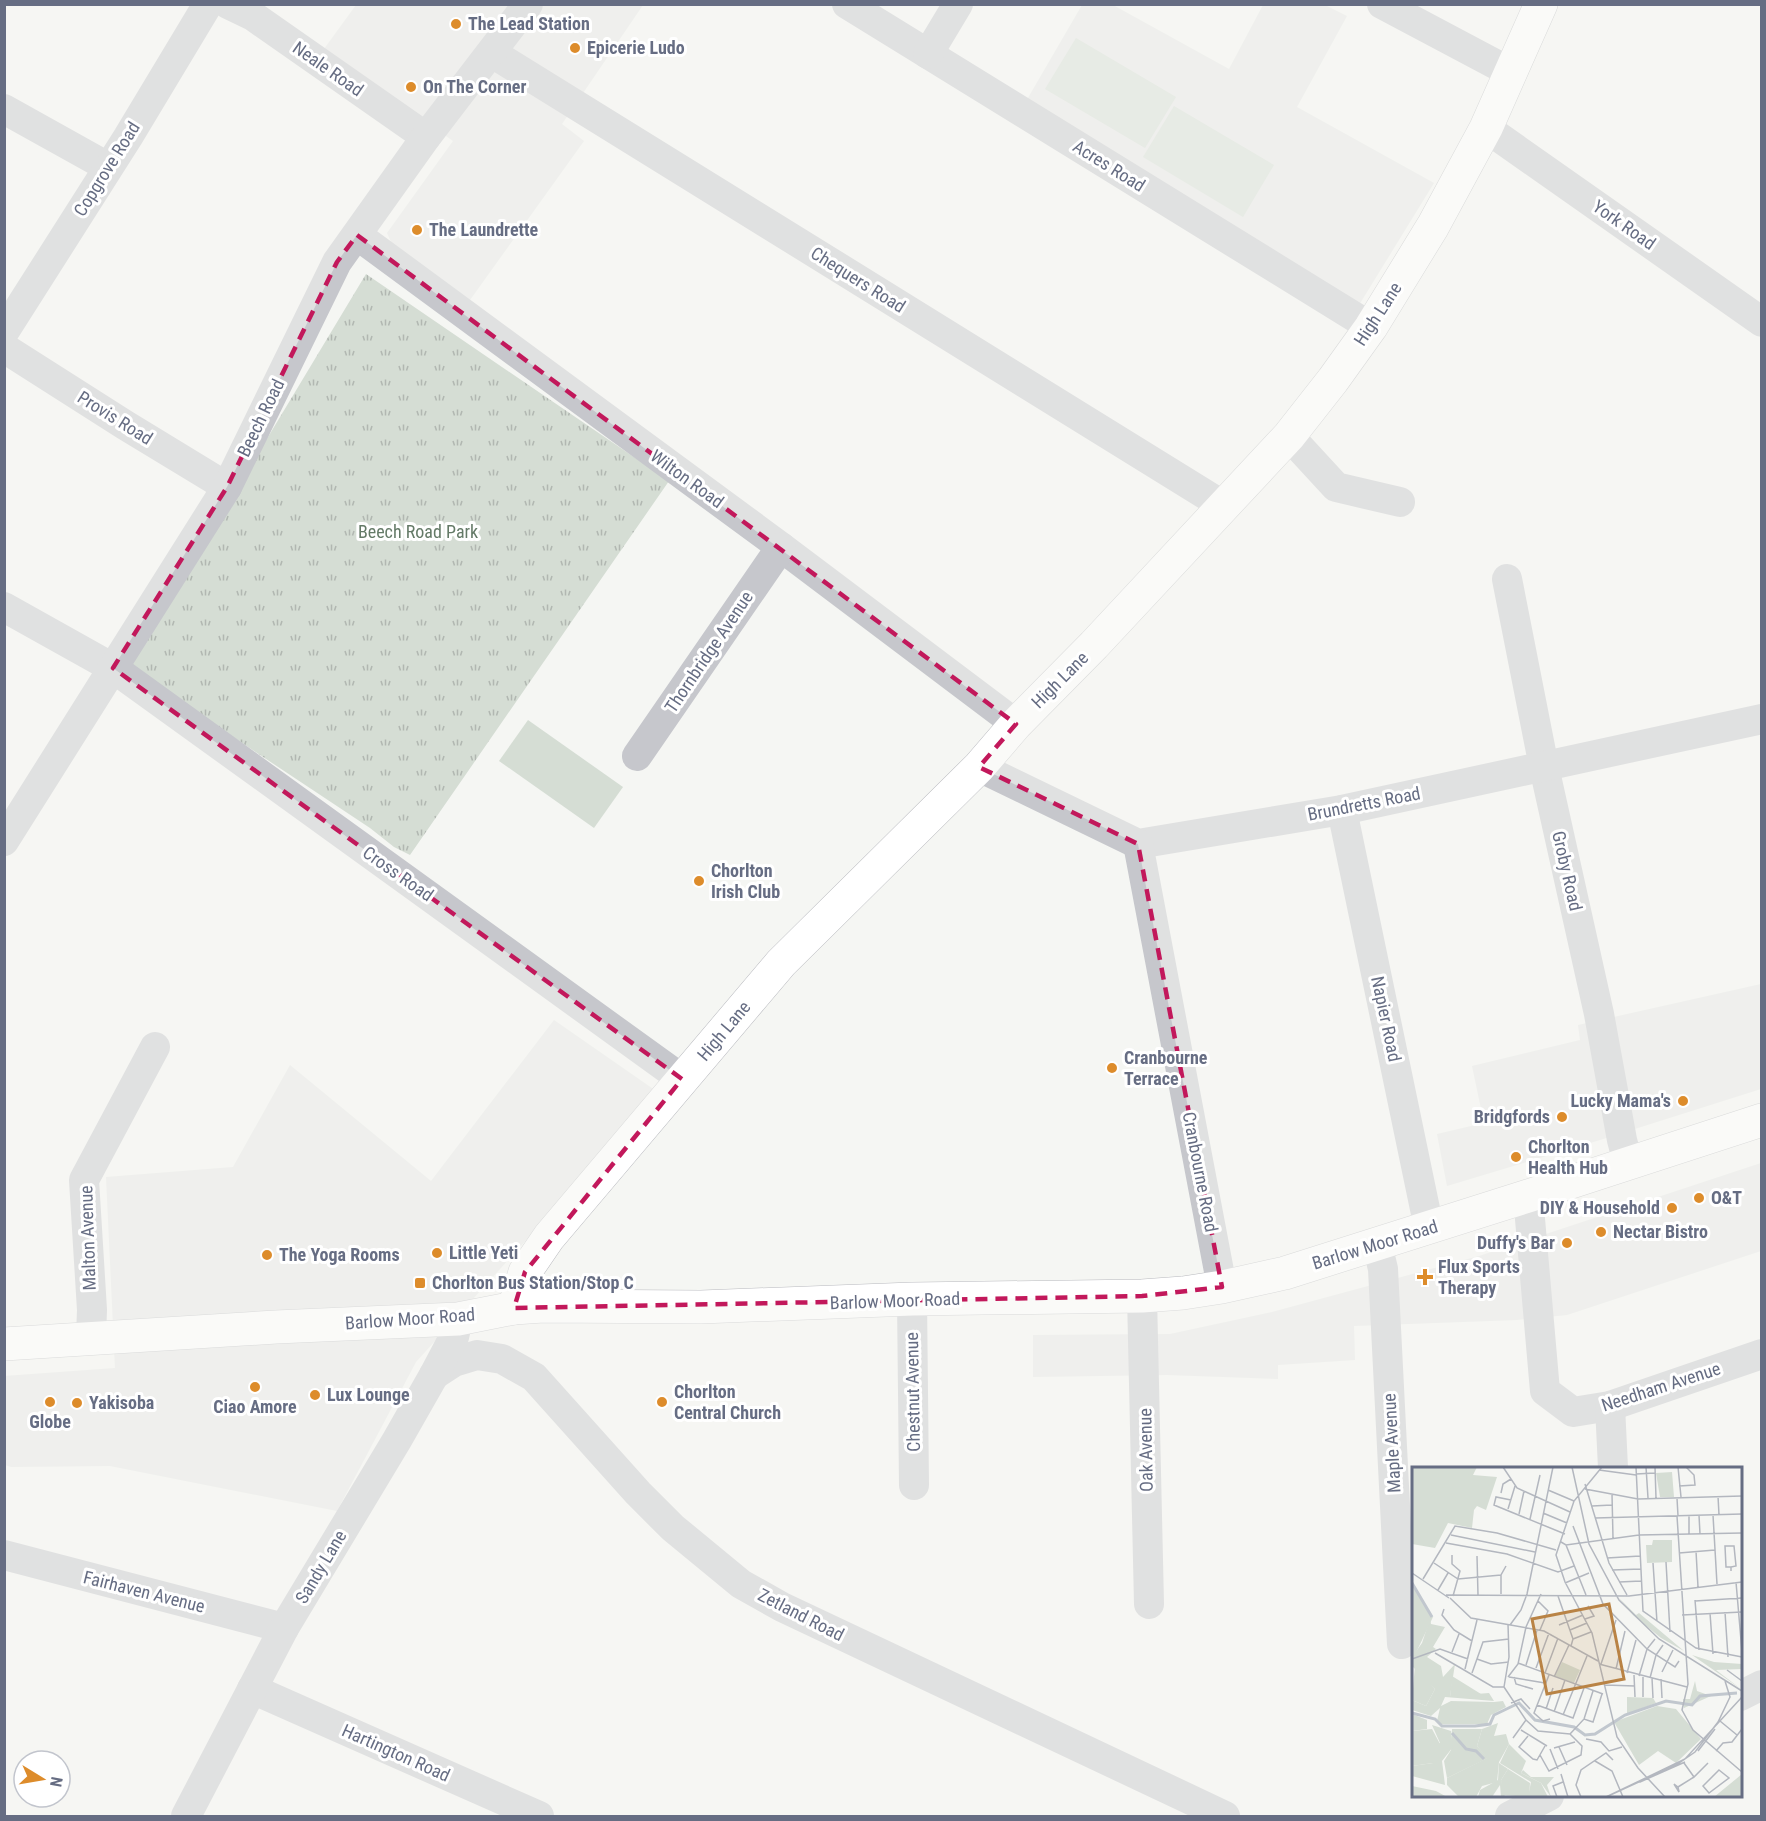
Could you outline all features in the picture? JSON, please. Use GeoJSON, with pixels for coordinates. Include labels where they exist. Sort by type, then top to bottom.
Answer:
{"type":"FeatureCollection","features":[{"type":"Feature","properties":{"kind":"main road","name":"High Lane"},"geometry":{"type":"LineString","coordinates":[[514,1308],[525,1272],[549,1237],[781,963],[979,766],[1016,724],[1094,645],[1288,436],[1333,381],[1371,327],[1433,226],[1486,128],[1542,4]]}},
{"type":"Feature","properties":{"kind":"main road","name":"Barlow Moor Road"},"geometry":{"type":"LineString","coordinates":[[4,1344],[91,1337],[458,1319],[514,1308],[543,1306],[701,1307],[912,1299],[1143,1296],[1222,1287],[1285,1273],[1761,1120]]}},
{"type":"Feature","properties":{"kind":"street","name":"Copgrove Road"},"geometry":{"type":"LineString","coordinates":[[4,332],[208,4]]}},
{"type":"Feature","properties":{"kind":"street","name":"Beech Road"},"geometry":{"type":"LineString","coordinates":[[4,841],[227,487],[337,262],[426,137],[528,4]]}},
{"type":"Feature","properties":{"kind":"street","name":"Acres Road"},"geometry":{"type":"LineString","coordinates":[[847,4],[1371,327]]}},
{"type":"Feature","properties":{"kind":"street"},"geometry":{"type":"LineString","coordinates":[[928,54],[958,4]]}},
{"type":"Feature","properties":{"kind":"street"},"geometry":{"type":"LineString","coordinates":[[1382,4],[1512,73]]}},
{"type":"Feature","properties":{"kind":"street","name":"Neale Road"},"geometry":{"type":"LineString","coordinates":[[248,8],[426,137]]}},
{"type":"Feature","properties":{"kind":"street","name":"Chequers Road"},"geometry":{"type":"LineString","coordinates":[[492,53],[1224,506]]}},
{"type":"Feature","properties":{"kind":"street"},"geometry":{"type":"LineString","coordinates":[[4,109],[108,167]]}},
{"type":"Feature","properties":{"kind":"street","name":"York Road"},"geometry":{"type":"LineString","coordinates":[[1486,128],[1761,322]]}},
{"type":"Feature","properties":{"kind":"street","name":"Wilton Road"},"geometry":{"type":"LineString","coordinates":[[357,235],[781,547],[1016,724]]}},
{"type":"Feature","properties":{"kind":"street","name":"Provis Road"},"geometry":{"type":"LineString","coordinates":[[4,348],[227,487]]}},
{"type":"Feature","properties":{"kind":"street"},"geometry":{"type":"LineString","coordinates":[[1288,436],[1336,487],[1400,502]]}},
{"type":"Feature","properties":{"kind":"street","name":"Thornbridge Avenue"},"geometry":{"type":"LineString","coordinates":[[637,756],[781,547]]}},
{"type":"Feature","properties":{"kind":"street","name":"Groby Road"},"geometry":{"type":"LineString","coordinates":[[1507,579],[1544,767],[1599,1014],[1628,1163]]}},
{"type":"Feature","properties":{"kind":"street","name":"Cross Road"},"geometry":{"type":"LineString","coordinates":[[4,607],[113,668],[682,1079]]}},
{"type":"Feature","properties":{"kind":"street","name":"Brundretts Road"},"geometry":{"type":"LineString","coordinates":[[1138,844],[1342,810],[1761,719]]}},
{"type":"Feature","properties":{"kind":"street"},"geometry":{"type":"LineString","coordinates":[[979,766],[1138,844]]}},
{"type":"Feature","properties":{"kind":"street","name":"Napier Road"},"geometry":{"type":"LineString","coordinates":[[1342,810],[1429,1228]]}},
{"type":"Feature","properties":{"kind":"street","name":"Cranbourne Road"},"geometry":{"type":"LineString","coordinates":[[1138,844],[1222,1287]]}},
{"type":"Feature","properties":{"kind":"street","name":"Malton Avenue"},"geometry":{"type":"LineString","coordinates":[[91,1337],[92,1310],[84,1180],[155,1047]]}},
{"type":"Feature","properties":{"kind":"street","name":"Needham Avenue"},"geometry":{"type":"LineString","coordinates":[[1528,1196],[1545,1391],[1573,1412],[1610,1406],[1761,1354]]}},
{"type":"Feature","properties":{"kind":"street","name":"Maple Avenue"},"geometry":{"type":"LineString","coordinates":[[1377,1244],[1383,1269],[1402,1644]]}},
{"type":"Feature","properties":{"kind":"street","name":"Oak Avenue"},"geometry":{"type":"LineString","coordinates":[[1143,1296],[1149,1604]]}},
{"type":"Feature","properties":{"kind":"street","name":"Chestnut Avenue"},"geometry":{"type":"LineString","coordinates":[[912,1299],[914,1485]]}},
{"type":"Feature","properties":{"kind":"street","name":"Sandy Lane"},"geometry":{"type":"LineString","coordinates":[[186,1816],[284,1628],[434,1375],[454,1337],[458,1319]]}},
{"type":"Feature","properties":{"kind":"street","name":"Zetland Road"},"geometry":{"type":"LineString","coordinates":[[434,1375],[454,1362],[477,1356],[495,1357],[510,1363],[534,1377],[638,1493],[681,1535],[741,1584],[782,1607],[1225,1816]]}},
{"type":"Feature","properties":{"kind":"street"},"geometry":{"type":"LineString","coordinates":[[1610,1406],[1613,1467]]}},
{"type":"Feature","properties":{"kind":"street","name":"Fairhaven Avenue"},"geometry":{"type":"LineString","coordinates":[[4,1555],[284,1628]]}},
{"type":"Feature","properties":{"kind":"street"},"geometry":{"type":"LineString","coordinates":[[1742,1695],[1761,1685]]}},
{"type":"Feature","properties":{"kind":"street","name":"Hartington Road"},"geometry":{"type":"LineString","coordinates":[[252,1689],[539,1816]]}},
{"type":"Feature","properties":{"kind":"highlighted area"},"geometry":{"type":"Polygon","coordinates":[[[357,235],[1016,724],[979,767],[1138,844],[1222,1287],[1142,1296],[514,1308],[525,1272],[682,1079],[113,668],[227,487],[337,262],[357,235]]]}},
{"type":"Feature","properties":{"kind":"shaded area"},"geometry":{"type":"Polygon","coordinates":[[[356,5],[643,5],[562,124],[584,141],[470,300],[392,244],[387,233],[453,141],[324,49],[356,5]]]}},
{"type":"Feature","properties":{"kind":"shaded area"},"geometry":{"type":"Polygon","coordinates":[[[1082,5],[1113,5],[1229,69],[1263,5],[1325,5],[1347,16],[1297,107],[1434,183],[1359,305],[1025,103],[1082,5]]]}},
{"type":"Feature","properties":{"kind":"shaded area"},"geometry":{"type":"Polygon","coordinates":[[[1761,984],[1761,1089],[1447,1186],[1437,1134],[1484,1123],[1472,1066],[1580,1040],[1578,1025],[1761,984]]]}},
{"type":"Feature","properties":{"kind":"shaded area"},"geometry":{"type":"Polygon","coordinates":[[[554,1020],[659,1093],[416,1362],[337,1511],[110,1466],[11,1467],[5,1465],[4,1376],[115,1368],[106,1177],[233,1167],[290,1065],[431,1181],[554,1020]]]}},
{"type":"Feature","properties":{"kind":"shaded area"},"geometry":{"type":"Polygon","coordinates":[[[1761,1163],[1761,1251],[1567,1315],[1517,1320],[1354,1326],[1355,1360],[1278,1365],[1278,1379],[1167,1375],[1033,1377],[1033,1335],[1170,1334],[1272,1312],[1479,1256],[1761,1163]]]}},
{"type":"Feature","properties":{"kind":"green space"},"geometry":{"type":"Polygon","coordinates":[[[1076,38],[1176,97],[1145,148],[1045,89],[1076,38]]]}},
{"type":"Feature","properties":{"kind":"green space"},"geometry":{"type":"Polygon","coordinates":[[[1174,106],[1274,165],[1243,217],[1143,157],[1174,106]]]}},
{"type":"Feature","properties":{"kind":"green space","name":"Beech Road Park"},"geometry":{"type":"Polygon","coordinates":[[[366,274],[669,481],[410,855],[394,847],[370,828],[129,668],[366,274]]]}},
{"type":"Feature","properties":{"kind":"green space"},"geometry":{"type":"Polygon","coordinates":[[[528,720],[623,787],[594,828],[499,761],[528,720]]]}},
{"type":"Feature","properties":{"kind":"place","name":"The Lead Station"},"geometry":{"type":"Point","coordinates":[456,24]}},
{"type":"Feature","properties":{"kind":"place","name":"Epicerie Ludo"},"geometry":{"type":"Point","coordinates":[575,48]}},
{"type":"Feature","properties":{"kind":"place","name":"On The Corner"},"geometry":{"type":"Point","coordinates":[411,87]}},
{"type":"Feature","properties":{"kind":"place","name":"The Laundrette"},"geometry":{"type":"Point","coordinates":[417,230]}},
{"type":"Feature","properties":{"kind":"place","name":"Chorlton Irish Club"},"geometry":{"type":"Point","coordinates":[699,881]}},
{"type":"Feature","properties":{"kind":"place","name":"Cranbourne Terrace"},"geometry":{"type":"Point","coordinates":[1112,1068]}},
{"type":"Feature","properties":{"kind":"place","name":"Lucky Mama's"},"geometry":{"type":"Point","coordinates":[1683,1101]}},
{"type":"Feature","properties":{"kind":"place","name":"Bridgfords"},"geometry":{"type":"Point","coordinates":[1562,1117]}},
{"type":"Feature","properties":{"kind":"place","name":"Chorlton Health Hub"},"geometry":{"type":"Point","coordinates":[1516,1157]}},
{"type":"Feature","properties":{"kind":"place","name":"O&T"},"geometry":{"type":"Point","coordinates":[1699,1198]}},
{"type":"Feature","properties":{"kind":"place","name":"DIY & Household"},"geometry":{"type":"Point","coordinates":[1672,1208]}},
{"type":"Feature","properties":{"kind":"place","name":"Nectar Bistro"},"geometry":{"type":"Point","coordinates":[1601,1232]}},
{"type":"Feature","properties":{"kind":"place","name":"Duffy's Bar"},"geometry":{"type":"Point","coordinates":[1567,1243]}},
{"type":"Feature","properties":{"kind":"place","name":"Little Yeti"},"geometry":{"type":"Point","coordinates":[437,1253]}},
{"type":"Feature","properties":{"kind":"place","name":"The Yoga Rooms"},"geometry":{"type":"Point","coordinates":[267,1255]}},
{"type":"Feature","properties":{"kind":"place","name":"Flux Sports Therapy"},"geometry":{"type":"Point","coordinates":[1425,1277]}},
{"type":"Feature","properties":{"kind":"place","name":"Chorlton Bus Station/Stop C"},"geometry":{"type":"Point","coordinates":[420,1283]}},
{"type":"Feature","properties":{"kind":"place","name":"Ciao Amore"},"geometry":{"type":"Point","coordinates":[255,1387]}},
{"type":"Feature","properties":{"kind":"place","name":"Lux Lounge"},"geometry":{"type":"Point","coordinates":[315,1395]}},
{"type":"Feature","properties":{"kind":"place","name":"Globe"},"geometry":{"type":"Point","coordinates":[50,1402]}},
{"type":"Feature","properties":{"kind":"place","name":"Chorlton Central Church"},"geometry":{"type":"Point","coordinates":[662,1402]}},
{"type":"Feature","properties":{"kind":"place","name":"Yakisoba"},"geometry":{"type":"Point","coordinates":[77,1403]}}]}
